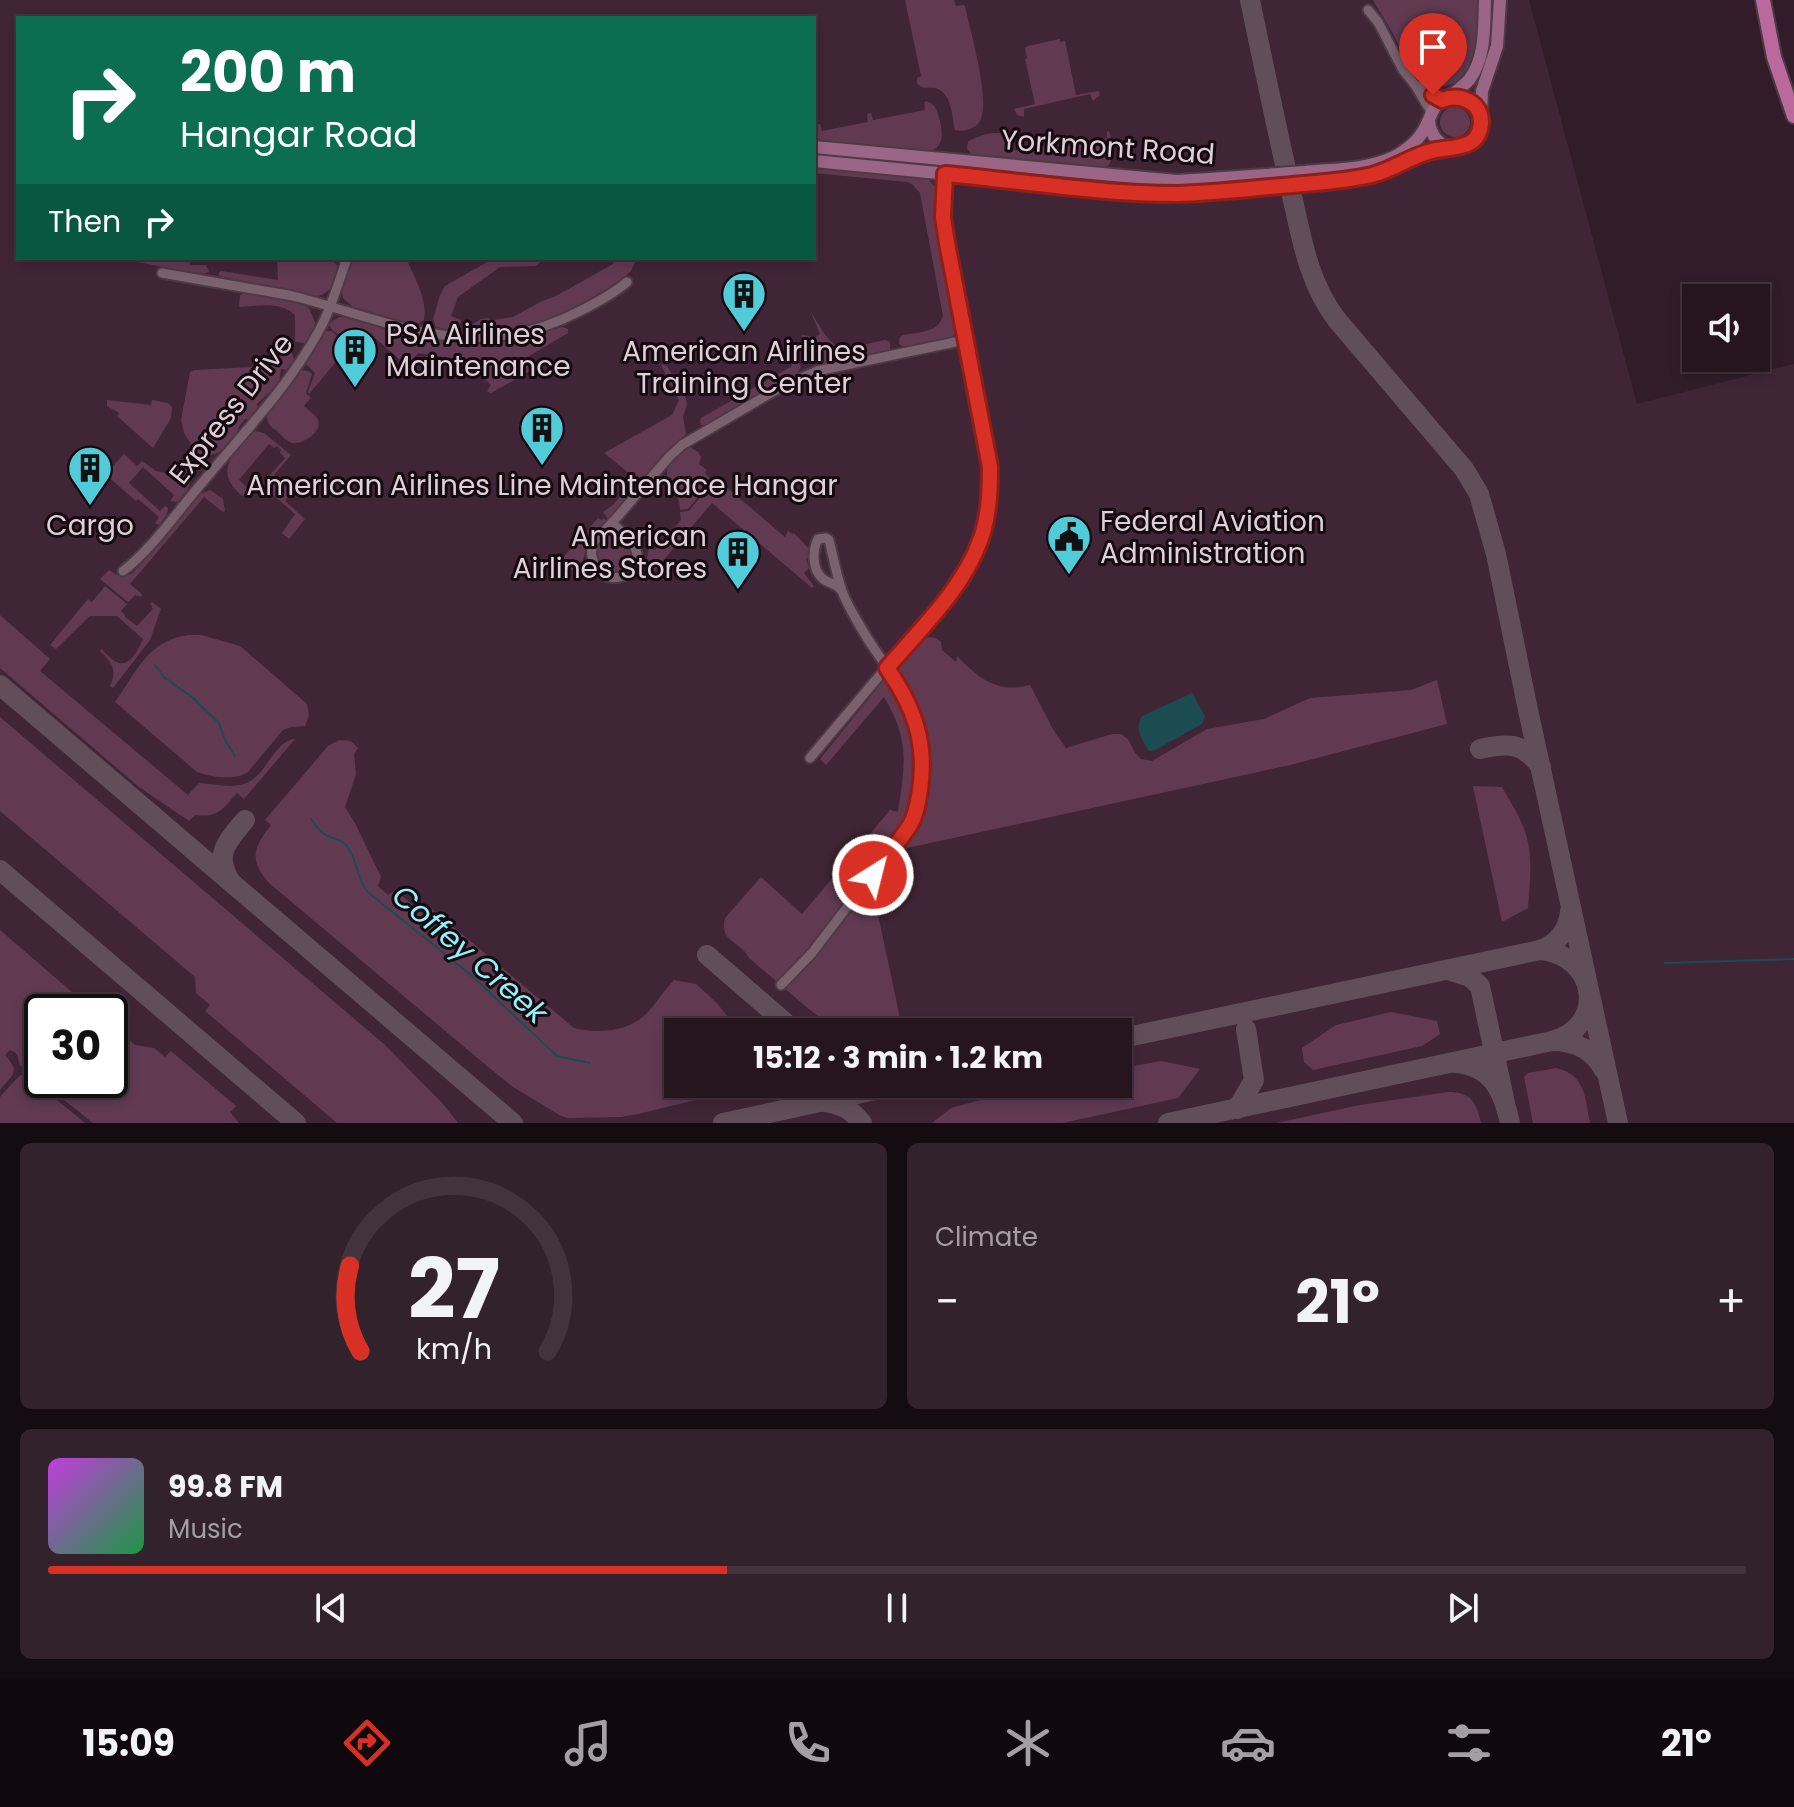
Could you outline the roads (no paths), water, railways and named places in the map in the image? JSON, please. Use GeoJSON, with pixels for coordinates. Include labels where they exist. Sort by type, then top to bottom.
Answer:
{"type":"FeatureCollection","features":[{"type":"Feature","properties":{"kind":"main road"},"geometry":{"type":"LineString","coordinates":[[1763,0],[1774,57],[1794,116]]}},
{"type":"Feature","properties":{"kind":"street","name":"Yorkmont Road"},"geometry":{"type":"LineString","coordinates":[[816,147],[1177,181],[1350,168],[1380,162],[1413,144],[1436,105],[1469,80],[1479,60],[1485,0]]}},
{"type":"Feature","properties":{"kind":"street"},"geometry":{"type":"LineString","coordinates":[[1481,119],[1482,91],[1499,37],[1500,0]]}},
{"type":"Feature","properties":{"kind":"street"},"geometry":{"type":"LineString","coordinates":[[1368,10],[1415,85],[1430,116],[1430,129],[1434,137],[1447,147]]}},
{"type":"Feature","properties":{"kind":"street"},"geometry":{"type":"LineString","coordinates":[[1415,85],[1446,98],[1467,99],[1481,119]]}},
{"type":"Feature","properties":{"kind":"street","name":"Yorkmont Road"},"geometry":{"type":"LineString","coordinates":[[816,161],[1179,194],[1363,177],[1389,170],[1424,153],[1472,142],[1477,136],[1481,119]]}},
{"type":"Feature","properties":{"kind":"street"},"geometry":{"type":"LineString","coordinates":[[810,758],[961,579],[981,539],[986,519],[990,467],[943,217],[947,159]]}},
{"type":"Feature","properties":{"kind":"street","name":"Express Drive"},"geometry":{"type":"LineString","coordinates":[[123,571],[160,533],[285,385],[330,307],[346,260]]}},
{"type":"Feature","properties":{"kind":"street"},"geometry":{"type":"LineString","coordinates":[[162,273],[298,297],[438,336],[493,338],[552,324],[592,305],[627,282]]}},
{"type":"Feature","properties":{"kind":"street"},"geometry":{"type":"LineString","coordinates":[[612,523],[636,547],[637,555],[632,571],[618,578],[609,578],[597,569],[591,556],[594,542],[682,445],[797,378],[826,368],[965,340]]}},
{"type":"Feature","properties":{"kind":"street"},"geometry":{"type":"LineString","coordinates":[[781,985],[812,953],[911,823],[923,771],[921,739],[912,712],[841,590],[818,571],[813,553],[818,539],[829,540],[841,590]]}},
{"type":"Feature","properties":{"kind":"water"},"geometry":{"type":"Polygon","coordinates":[[[1192,693],[1205,716],[1202,724],[1155,750],[1148,750],[1139,729],[1142,716],[1192,693]]]}},
{"type":"Feature","properties":{"kind":"waterway","name":"Coffey Creek"},"geometry":{"type":"LineString","coordinates":[[155,665],[164,677],[193,698],[219,723],[235,756]]}},
{"type":"Feature","properties":{"kind":"waterway","name":"Coffey Creek"},"geometry":{"type":"LineString","coordinates":[[311,819],[324,834],[347,846],[369,893],[471,975],[557,1056],[590,1063]]}},
{"type":"Feature","properties":{"kind":"waterway","name":"Coffey Creek"},"geometry":{"type":"LineString","coordinates":[[1665,963],[1794,959]]}},
{"type":"Feature","properties":{"kind":"place","name":"American Airlines Training Center"},"geometry":{"type":"Point","coordinates":[744,333]}},
{"type":"Feature","properties":{"kind":"place","name":"PSA Airlines Maintenance"},"geometry":{"type":"Point","coordinates":[355,389]}},
{"type":"Feature","properties":{"kind":"place","name":"American Airlines Line Maintenace Hangar"},"geometry":{"type":"Point","coordinates":[542,467]}},
{"type":"Feature","properties":{"kind":"place","name":"Cargo"},"geometry":{"type":"Point","coordinates":[90,507]}},
{"type":"Feature","properties":{"kind":"place","name":"Federal Aviation Administration"},"geometry":{"type":"Point","coordinates":[1069,576]}},
{"type":"Feature","properties":{"kind":"place","name":"American Airlines Stores"},"geometry":{"type":"Point","coordinates":[738,591]}}]}
